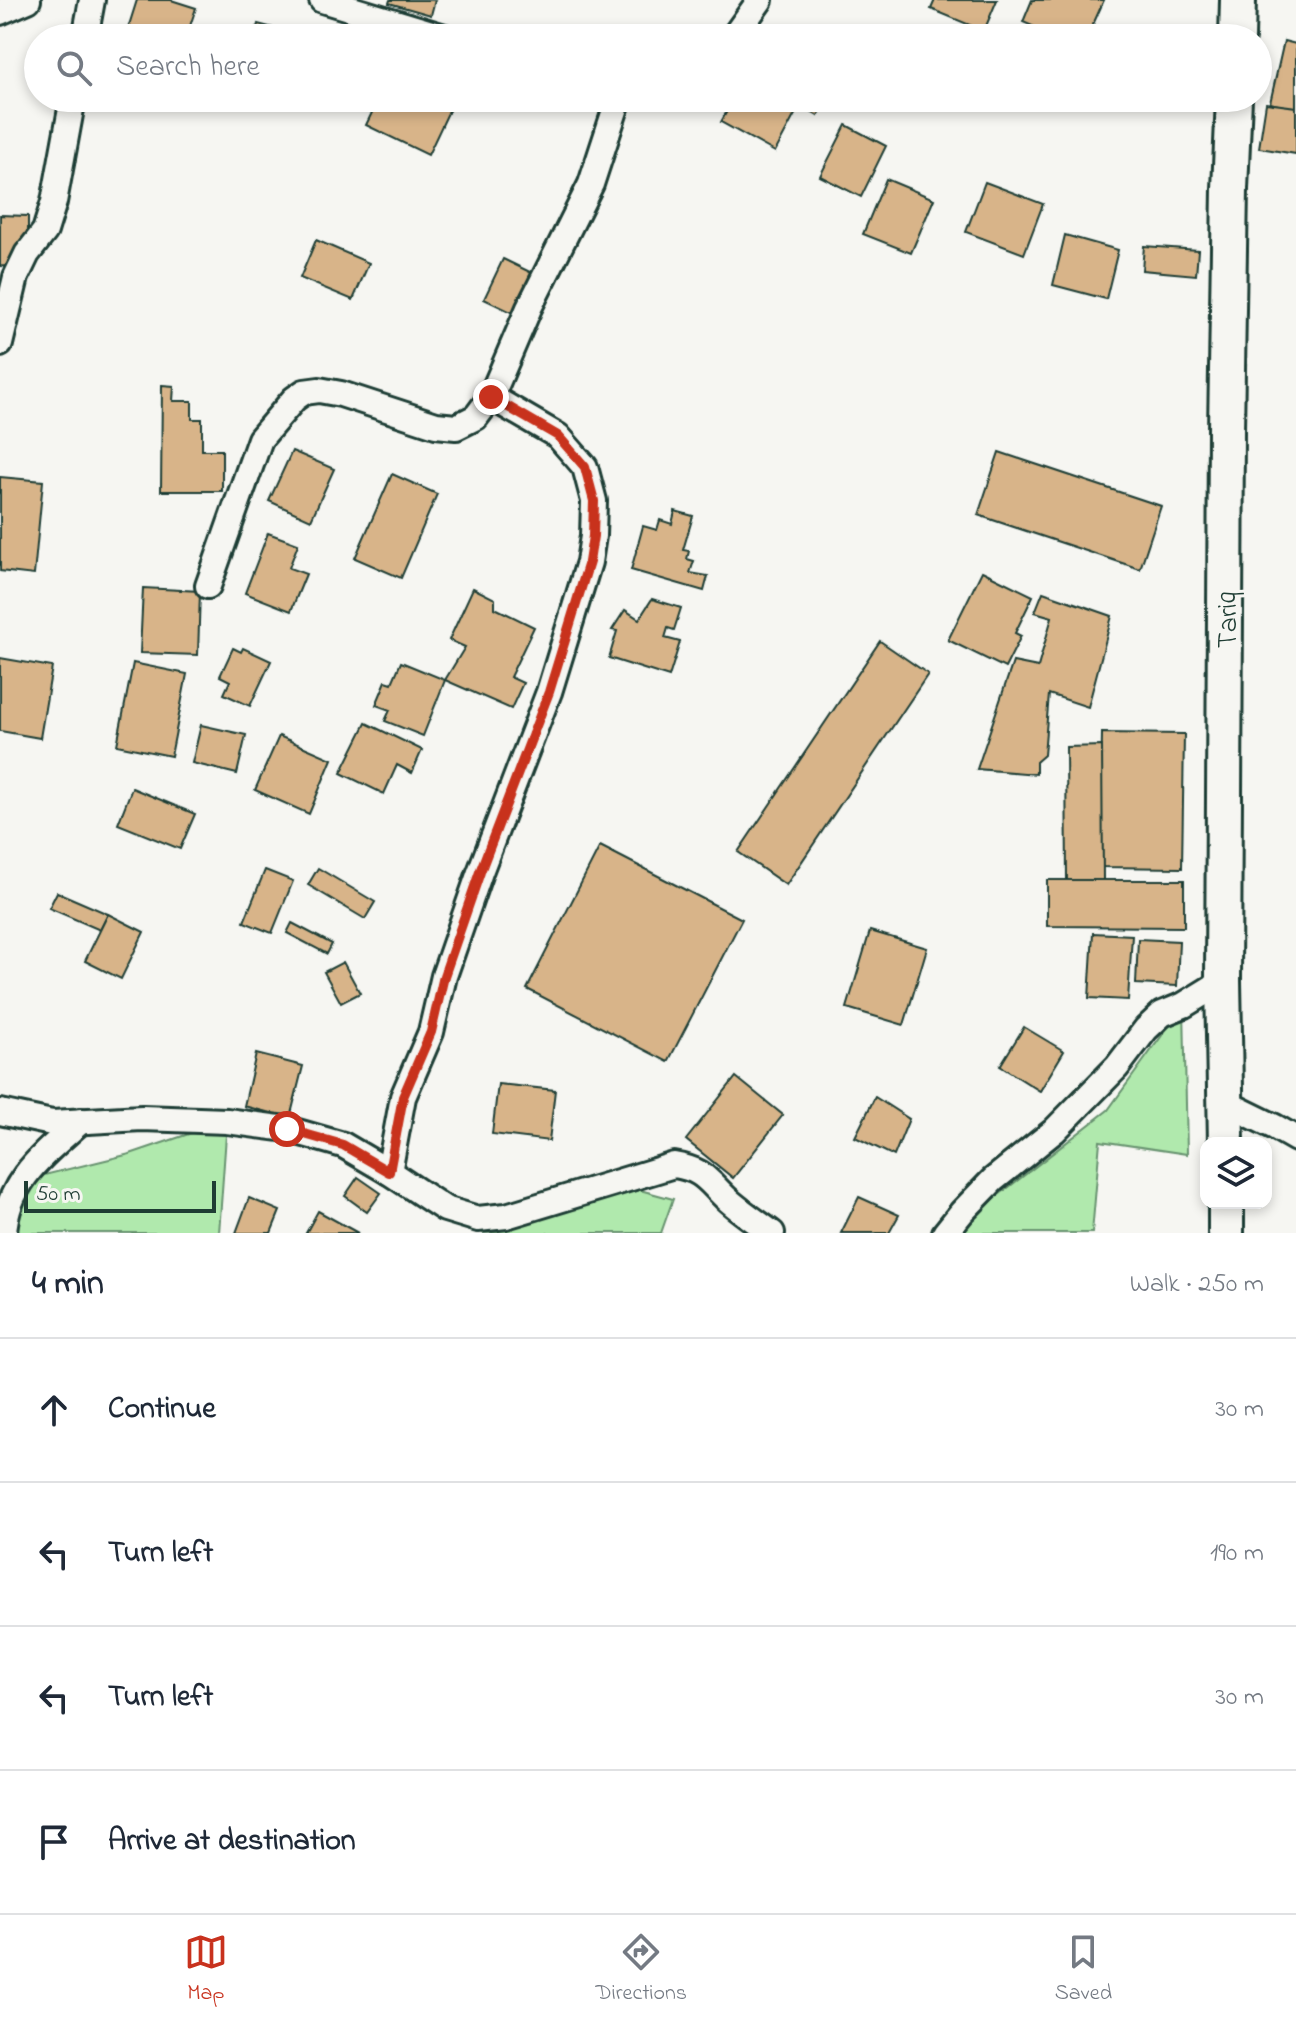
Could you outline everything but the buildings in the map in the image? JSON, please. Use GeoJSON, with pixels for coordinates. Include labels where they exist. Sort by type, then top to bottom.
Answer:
{"type":"FeatureCollection","features":[{"type":"Feature","properties":{"kind":"main road"},"geometry":{"type":"LineString","coordinates":[[1237,24],[1238,0]]}},
{"type":"Feature","properties":{"kind":"main road","name":"Tariq"},"geometry":{"type":"LineString","coordinates":[[1226,1137],[1223,981],[1226,430],[1233,112]]}},
{"type":"Feature","properties":{"kind":"main road"},"geometry":{"type":"LineString","coordinates":[[1226,1209],[1226,1233]]}},
{"type":"Feature","properties":{"kind":"street"},"geometry":{"type":"LineString","coordinates":[[0,12],[28,0]]}},
{"type":"Feature","properties":{"kind":"street"},"geometry":{"type":"LineString","coordinates":[[88,24],[92,0]]}},
{"type":"Feature","properties":{"kind":"street"},"geometry":{"type":"LineString","coordinates":[[322,0],[402,24]]}},
{"type":"Feature","properties":{"kind":"street"},"geometry":{"type":"LineString","coordinates":[[743,24],[760,0]]}},
{"type":"Feature","properties":{"kind":"street"},"geometry":{"type":"LineString","coordinates":[[0,344],[16,277],[27,254],[45,231],[54,202],[70,112]]}},
{"type":"Feature","properties":{"kind":"street"},"geometry":{"type":"LineString","coordinates":[[208,586],[260,439],[294,399],[304,392],[319,390],[341,394],[436,425],[456,427],[476,417],[491,397],[529,308],[591,184],[614,112]]}},
{"type":"Feature","properties":{"kind":"street"},"geometry":{"type":"LineString","coordinates":[[389,1172],[403,1097],[431,1032],[444,976],[480,872],[549,692],[589,562],[593,536],[594,501],[585,467],[558,436],[491,397]]}},
{"type":"Feature","properties":{"kind":"street"},"geometry":{"type":"LineString","coordinates":[[945,1233],[993,1180],[1054,1131],[1107,1078],[1162,1014],[1184,1005],[1223,981]]}},
{"type":"Feature","properties":{"kind":"street"},"geometry":{"type":"LineString","coordinates":[[1226,1103],[1296,1139]]}},
{"type":"Feature","properties":{"kind":"street"},"geometry":{"type":"LineString","coordinates":[[0,1112],[52,1123],[142,1118],[213,1120],[287,1129],[343,1145],[445,1209],[478,1219],[506,1216],[674,1165],[692,1168],[710,1180],[727,1199],[772,1233]]}},
{"type":"Feature","properties":{"kind":"street"},"geometry":{"type":"LineString","coordinates":[[4,1233],[5,1216],[13,1193],[35,1162],[81,1121]]}},
{"type":"Feature","properties":{"kind":"green space"},"geometry":{"type":"Polygon","coordinates":[[[1184,1005],[1187,1154],[1100,1141],[1092,1233],[950,1233],[1108,1110],[1184,1005]]]}},
{"type":"Feature","properties":{"kind":"green space"},"geometry":{"type":"Polygon","coordinates":[[[227,1121],[219,1233],[16,1233],[17,1215],[40,1176],[130,1154],[227,1121]]]}},
{"type":"Feature","properties":{"kind":"green space"},"geometry":{"type":"Polygon","coordinates":[[[614,1183],[673,1199],[661,1233],[482,1233],[614,1183]]]}},
{"type":"Feature","properties":{"kind":"route"},"geometry":{"type":"LineString","coordinates":[[287,1129],[343,1145],[389,1172],[403,1097],[431,1032],[444,976],[549,692],[589,562],[594,501],[585,467],[558,436],[491,397]]}}]}
